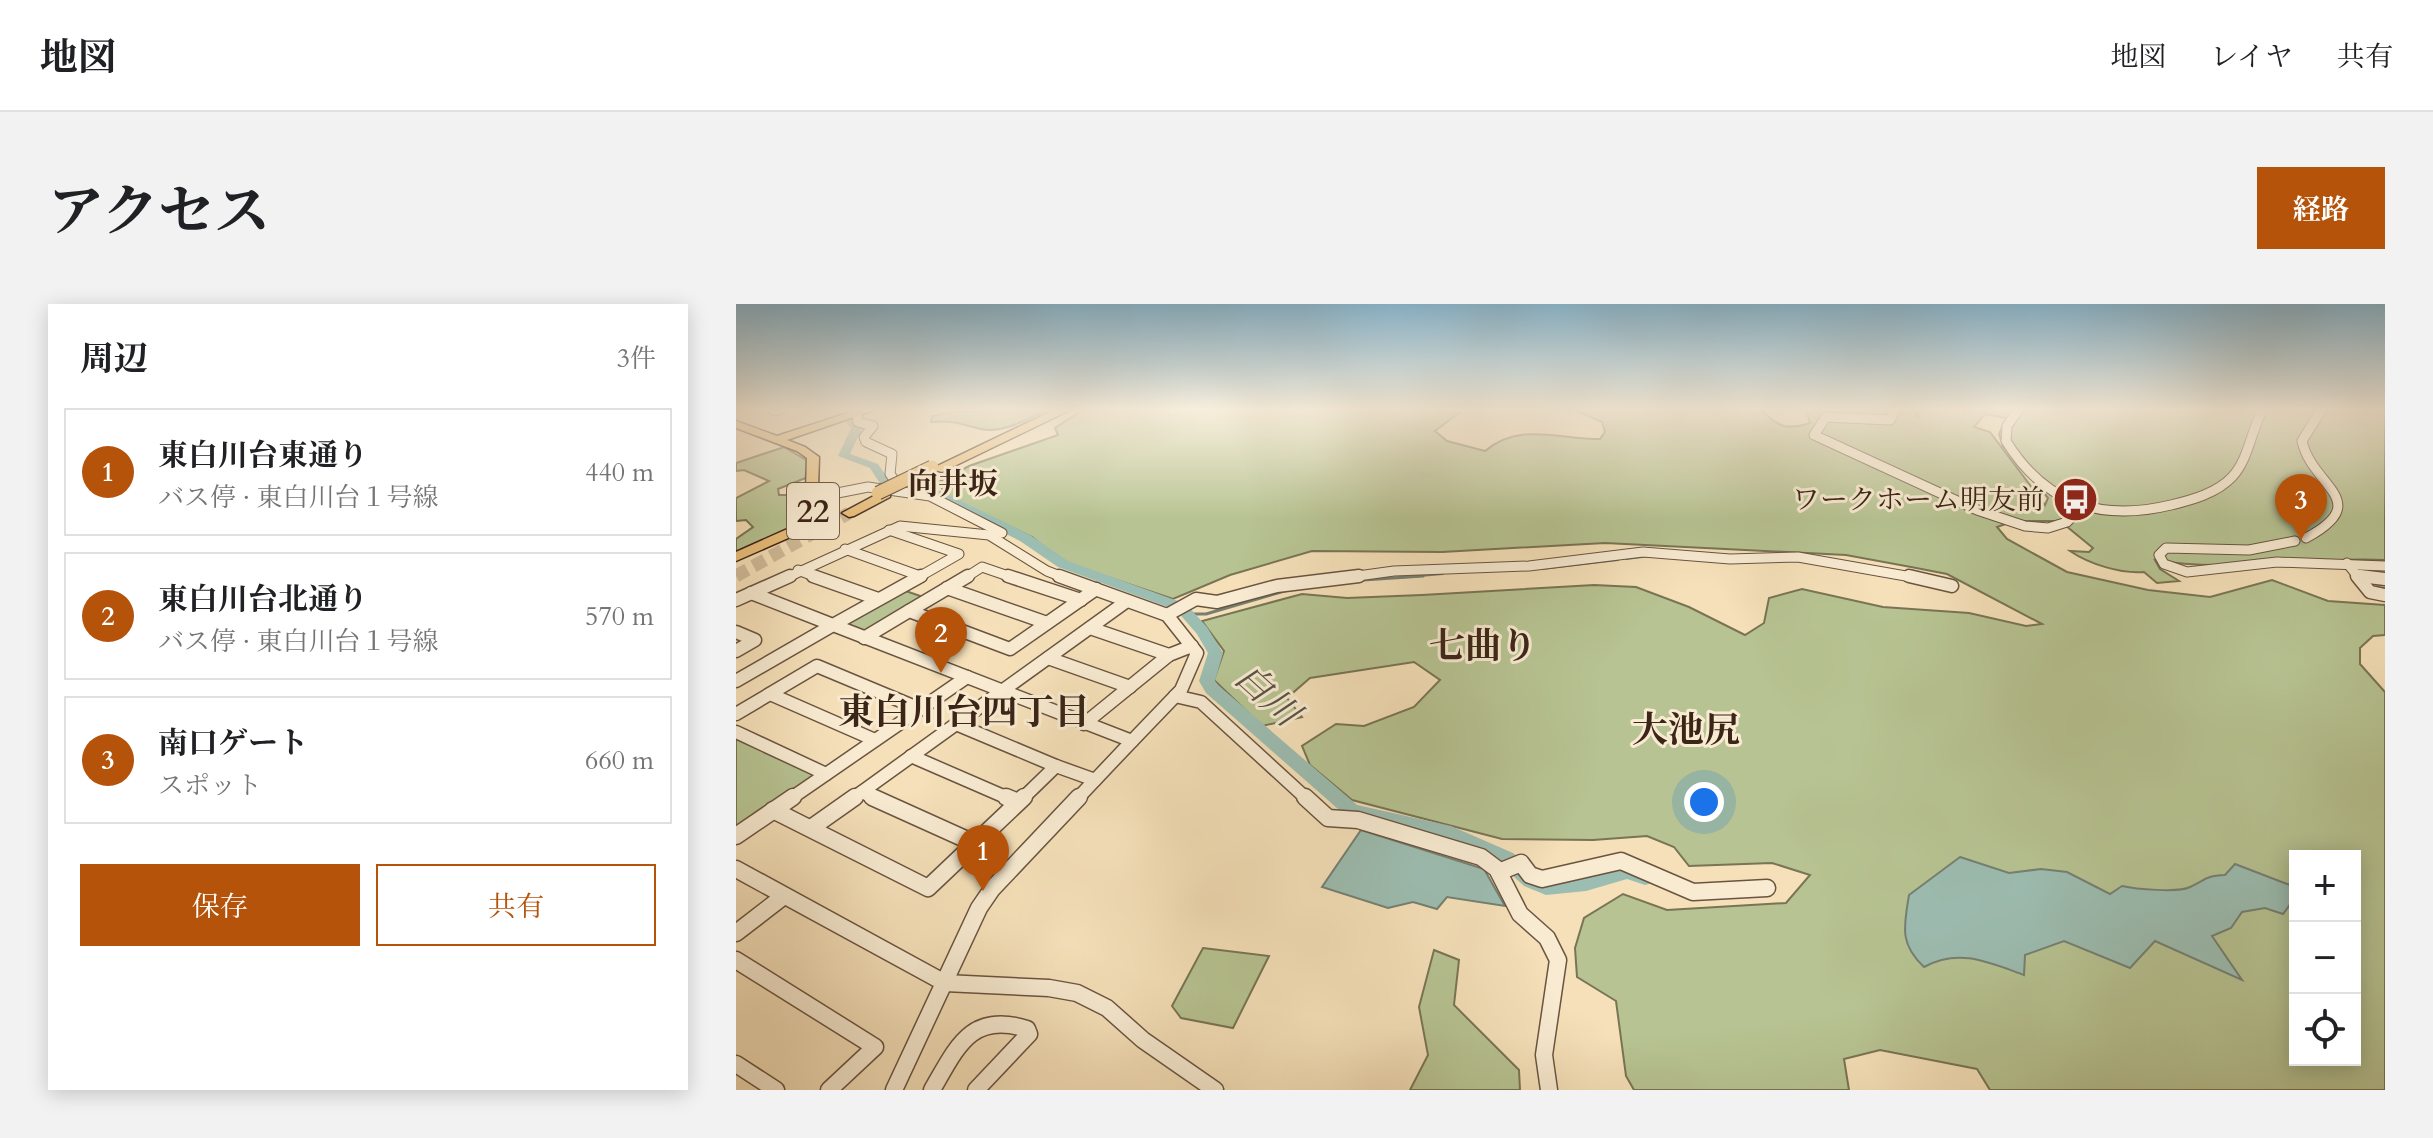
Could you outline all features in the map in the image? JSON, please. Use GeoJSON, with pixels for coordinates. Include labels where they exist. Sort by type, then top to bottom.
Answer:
{"type":"FeatureCollection","features":[{"type":"Feature","properties":{"kind":"highway"},"geometry":{"type":"LineString","coordinates":[[846,512],[981,446]]}},
{"type":"Feature","properties":{"kind":"highway"},"geometry":{"type":"LineString","coordinates":[[934,468],[984,446]]}},
{"type":"Feature","properties":{"kind":"main road","name":"22"},"geometry":{"type":"LineString","coordinates":[[736,557],[807,524],[814,514],[813,457],[791,446]]}},
{"type":"Feature","properties":{"kind":"street"},"geometry":{"type":"LineString","coordinates":[[874,446],[892,454],[890,474],[903,487],[885,493]]}},
{"type":"Feature","properties":{"kind":"street"},"geometry":{"type":"LineString","coordinates":[[1837,446],[2005,522],[2056,525],[2071,521],[2082,507]]}},
{"type":"Feature","properties":{"kind":"street"},"geometry":{"type":"LineString","coordinates":[[2009,446],[2037,484],[2082,507],[2145,512],[2212,491],[2238,471],[2245,446]]}},
{"type":"Feature","properties":{"kind":"street"},"geometry":{"type":"LineString","coordinates":[[2303,446],[2313,461],[2335,476]]}},
{"type":"Feature","properties":{"kind":"street"},"geometry":{"type":"LineString","coordinates":[[812,498],[868,487],[885,493],[941,501],[1012,539],[1006,542]]}},
{"type":"Feature","properties":{"kind":"street"},"geometry":{"type":"LineString","coordinates":[[736,600],[900,526],[989,535],[1006,542],[1047,571],[1167,615],[1197,653],[1196,663],[1175,696],[992,889],[894,1090]]}},
{"type":"Feature","properties":{"kind":"street"},"geometry":{"type":"LineString","coordinates":[[736,681],[959,554],[889,530]]}},
{"type":"Feature","properties":{"kind":"street"},"geometry":{"type":"LineString","coordinates":[[2340,530],[2249,550],[2178,547],[2166,548],[2159,555],[2164,564],[2187,572],[2277,562],[2385,566]]}},
{"type":"Feature","properties":{"kind":"street"},"geometry":{"type":"LineString","coordinates":[[845,549],[920,576]]}},
{"type":"Feature","properties":{"kind":"street"},"geometry":{"type":"LineString","coordinates":[[1167,615],[1196,599],[1217,602],[1277,586],[1362,575],[1529,566],[1643,552],[1730,559],[1798,557],[1907,575],[1952,586]]}},
{"type":"Feature","properties":{"kind":"street"},"geometry":{"type":"LineString","coordinates":[[2347,563],[2370,592],[2385,595]]}},
{"type":"Feature","properties":{"kind":"street"},"geometry":{"type":"LineString","coordinates":[[864,638],[982,567],[1081,600]]}},
{"type":"Feature","properties":{"kind":"street"},"geometry":{"type":"LineString","coordinates":[[798,570],[878,599]]}},
{"type":"Feature","properties":{"kind":"street"},"geometry":{"type":"LineString","coordinates":[[2356,575],[2385,579]]}},
{"type":"Feature","properties":{"kind":"street"},"geometry":{"type":"LineString","coordinates":[[947,588],[1047,623]]}},
{"type":"Feature","properties":{"kind":"street"},"geometry":{"type":"LineString","coordinates":[[909,611],[1010,649],[1096,589]]}},
{"type":"Feature","properties":{"kind":"street"},"geometry":{"type":"LineString","coordinates":[[751,593],[1132,741]]}},
{"type":"Feature","properties":{"kind":"street"},"geometry":{"type":"LineString","coordinates":[[811,828],[1127,601]]}},
{"type":"Feature","properties":{"kind":"street"},"geometry":{"type":"LineString","coordinates":[[1090,628],[1169,655]]}},
{"type":"Feature","properties":{"kind":"street"},"geometry":{"type":"LineString","coordinates":[[736,632],[755,640],[736,651]]}},
{"type":"Feature","properties":{"kind":"street"},"geometry":{"type":"LineString","coordinates":[[1084,724],[1169,655],[1192,646]]}},
{"type":"Feature","properties":{"kind":"street"},"geometry":{"type":"LineString","coordinates":[[1048,658],[1130,687]]}},
{"type":"Feature","properties":{"kind":"street"},"geometry":{"type":"LineString","coordinates":[[736,714],[817,666],[920,709]]}},
{"type":"Feature","properties":{"kind":"street"},"geometry":{"type":"LineString","coordinates":[[736,836],[967,677]]}},
{"type":"Feature","properties":{"kind":"street"},"geometry":{"type":"LineString","coordinates":[[770,694],[875,740]]}},
{"type":"Feature","properties":{"kind":"street"},"geometry":{"type":"LineString","coordinates":[[1175,696],[1201,702],[1328,818],[1358,820],[1481,857],[1499,872],[1520,914],[1547,938],[1558,960],[1544,1055],[1549,1090]]}},
{"type":"Feature","properties":{"kind":"street"},"geometry":{"type":"LineString","coordinates":[[956,724],[1095,780]]}},
{"type":"Feature","properties":{"kind":"street"},"geometry":{"type":"LineString","coordinates":[[736,732],[826,774]]}},
{"type":"Feature","properties":{"kind":"street"},"geometry":{"type":"LineString","coordinates":[[911,756],[1018,802]]}},
{"type":"Feature","properties":{"kind":"street"},"geometry":{"type":"LineString","coordinates":[[773,810],[928,888],[1056,766]]}},
{"type":"Feature","properties":{"kind":"street"},"geometry":{"type":"LineString","coordinates":[[862,792],[974,843]]}},
{"type":"Feature","properties":{"kind":"street"},"geometry":{"type":"LineString","coordinates":[[1499,872],[1521,863],[1530,875],[1542,879],[1621,861],[1632,863],[1693,892],[1767,888]]}},
{"type":"Feature","properties":{"kind":"street"},"geometry":{"type":"LineString","coordinates":[[736,869],[945,983],[1049,988],[1077,993],[1107,1008],[1143,1040],[1215,1090]]}},
{"type":"Feature","properties":{"kind":"street"},"geometry":{"type":"LineString","coordinates":[[736,933],[784,896]]}},
{"type":"Feature","properties":{"kind":"street"},"geometry":{"type":"LineString","coordinates":[[736,960],[875,1047],[829,1090]]}},
{"type":"Feature","properties":{"kind":"street"},"geometry":{"type":"LineString","coordinates":[[932,1090],[962,1042],[974,1029],[991,1021],[1027,1029],[1029,1034],[976,1090]]}},
{"type":"Feature","properties":{"kind":"street"},"geometry":{"type":"LineString","coordinates":[[736,1064],[776,1090]]}},
{"type":"Feature","properties":{"kind":"green space"},"geometry":{"type":"Polygon","coordinates":[[[1027,446],[1465,446],[1485,451],[1493,446],[2000,446],[2045,505],[2048,498],[2003,446],[2385,446],[2385,560],[2210,565],[2155,560],[2160,569],[2179,581],[2157,583],[2144,572],[2106,567],[2070,551],[2089,552],[2093,548],[2060,521],[2014,521],[1997,527],[2007,539],[2067,572],[2148,590],[2210,597],[2272,580],[2328,601],[2385,605],[2385,635],[2373,636],[2360,648],[2360,664],[2385,692],[2385,1090],[1990,1090],[1977,1069],[1880,1050],[1844,1059],[1849,1090],[1634,1090],[1626,1076],[1616,1001],[1577,977],[1575,948],[1584,918],[1623,894],[1667,910],[1786,903],[1810,875],[1772,863],[1689,866],[1674,847],[1647,836],[1593,840],[1502,839],[1352,800],[1310,765],[1302,746],[1336,724],[1364,726],[1414,707],[1440,680],[1414,662],[1310,678],[1287,698],[1302,717],[1262,726],[1214,680],[1224,651],[1202,621],[1302,594],[1347,598],[1594,585],[1636,587],[1689,607],[1745,635],[1764,623],[1769,598],[1802,589],[1883,607],[1969,613],[2026,626],[2042,624],[1947,574],[1846,555],[1605,543],[1442,552],[1312,551],[1230,575],[1173,599],[1063,562],[1032,537],[946,496],[939,482],[969,466],[1027,446]]]}},
{"type":"Feature","properties":{"kind":"green space"},"geometry":{"type":"Polygon","coordinates":[[[784,447],[806,460],[808,477],[778,489],[779,495],[800,495],[801,520],[783,534],[736,553],[736,539],[753,527],[746,520],[736,521],[736,498],[769,481],[744,470],[736,471],[736,463],[784,447]]]}},
{"type":"Feature","properties":{"kind":"green space"},"geometry":{"type":"Polygon","coordinates":[[[900,589],[926,598],[865,631],[844,623],[900,589]]]}},
{"type":"Feature","properties":{"kind":"green space"},"geometry":{"type":"Polygon","coordinates":[[[736,735],[816,774],[814,779],[736,832],[736,735]]]}},
{"type":"Feature","properties":{"kind":"green space"},"geometry":{"type":"Polygon","coordinates":[[[1203,948],[1269,956],[1233,1028],[1181,1018],[1172,1006],[1203,948]]]}},
{"type":"Feature","properties":{"kind":"green space"},"geometry":{"type":"Polygon","coordinates":[[[1434,950],[1459,960],[1454,1005],[1519,1070],[1520,1090],[1410,1090],[1428,1055],[1419,1007],[1434,950]]]}},
{"type":"Feature","properties":{"kind":"water"},"geometry":{"type":"Polygon","coordinates":[[[1361,830],[1484,869],[1505,906],[1447,897],[1437,909],[1413,902],[1388,908],[1322,887],[1361,830]]]}},
{"type":"Feature","properties":{"kind":"water"},"geometry":{"type":"Polygon","coordinates":[[[1960,857],[2009,873],[2041,869],[2067,872],[2110,894],[2122,886],[2184,889],[2210,877],[2225,875],[2235,864],[2289,885],[2289,906],[2283,914],[2265,908],[2242,912],[2231,928],[2212,936],[2242,980],[2155,941],[2130,968],[2064,941],[2025,955],[2024,975],[1986,962],[1962,958],[1949,958],[1924,967],[1910,950],[1905,934],[1909,895],[1960,857]]]}},
{"type":"Feature","properties":{"kind":"waterway","name":"白川"},"geometry":{"type":"LineString","coordinates":[[849,446],[844,456],[874,466],[889,488],[937,494],[1025,538],[1063,564],[1181,607],[1202,631],[1215,653],[1207,681],[1212,689],[1352,811],[1444,831],[1506,858],[1531,880],[1546,887],[1586,883],[1627,871],[1645,877]]}},
{"type":"Feature","properties":{"kind":"waterway"},"geometry":{"type":"LineString","coordinates":[[1626,559],[1650,556]]}},
{"type":"Feature","properties":{"kind":"waterway"},"geometry":{"type":"LineString","coordinates":[[1542,569],[1618,560]]}},
{"type":"Feature","properties":{"kind":"waterway"},"geometry":{"type":"LineString","coordinates":[[1407,577],[1443,574]]}},
{"type":"Feature","properties":{"kind":"waterway"},"geometry":{"type":"LineString","coordinates":[[1407,577],[1423,576]]}},
{"type":"Feature","properties":{"kind":"waterway"},"geometry":{"type":"LineString","coordinates":[[1363,580],[1407,577]]}},
{"type":"Feature","properties":{"kind":"waterway"},"geometry":{"type":"LineString","coordinates":[[1396,578],[1407,577]]}},
{"type":"Feature","properties":{"kind":"waterway"},"geometry":{"type":"LineString","coordinates":[[1191,614],[1206,614],[1288,590]]}},
{"type":"Feature","properties":{"kind":"tunnel"},"geometry":{"type":"LineString","coordinates":[[736,576],[849,513]]}},
{"type":"Feature","properties":{"kind":"place","name":"ワークホーム明友前"},"geometry":{"type":"Point","coordinates":[2075,499]}},
{"type":"Feature","properties":{"kind":"place","name":"南口ゲート"},"geometry":{"type":"Point","coordinates":[2301,540]}},
{"type":"Feature","properties":{"kind":"place","name":"東白川台北通り"},"geometry":{"type":"Point","coordinates":[941,673]}},
{"type":"Feature","properties":{"kind":"place","name":"東白川台東通り"},"geometry":{"type":"Point","coordinates":[983,891]}},
{"type":"Feature","properties":{"kind":"district","name":"向井坂"},"geometry":{"type":"Point","coordinates":[953,484]}},
{"type":"Feature","properties":{"kind":"district","name":"七曲り"},"geometry":{"type":"Point","coordinates":[1483,645]}},
{"type":"Feature","properties":{"kind":"district","name":"東白川台四丁目"},"geometry":{"type":"Point","coordinates":[964,711]}},
{"type":"Feature","properties":{"kind":"district","name":"大池尻"},"geometry":{"type":"Point","coordinates":[1686,729]}}]}
